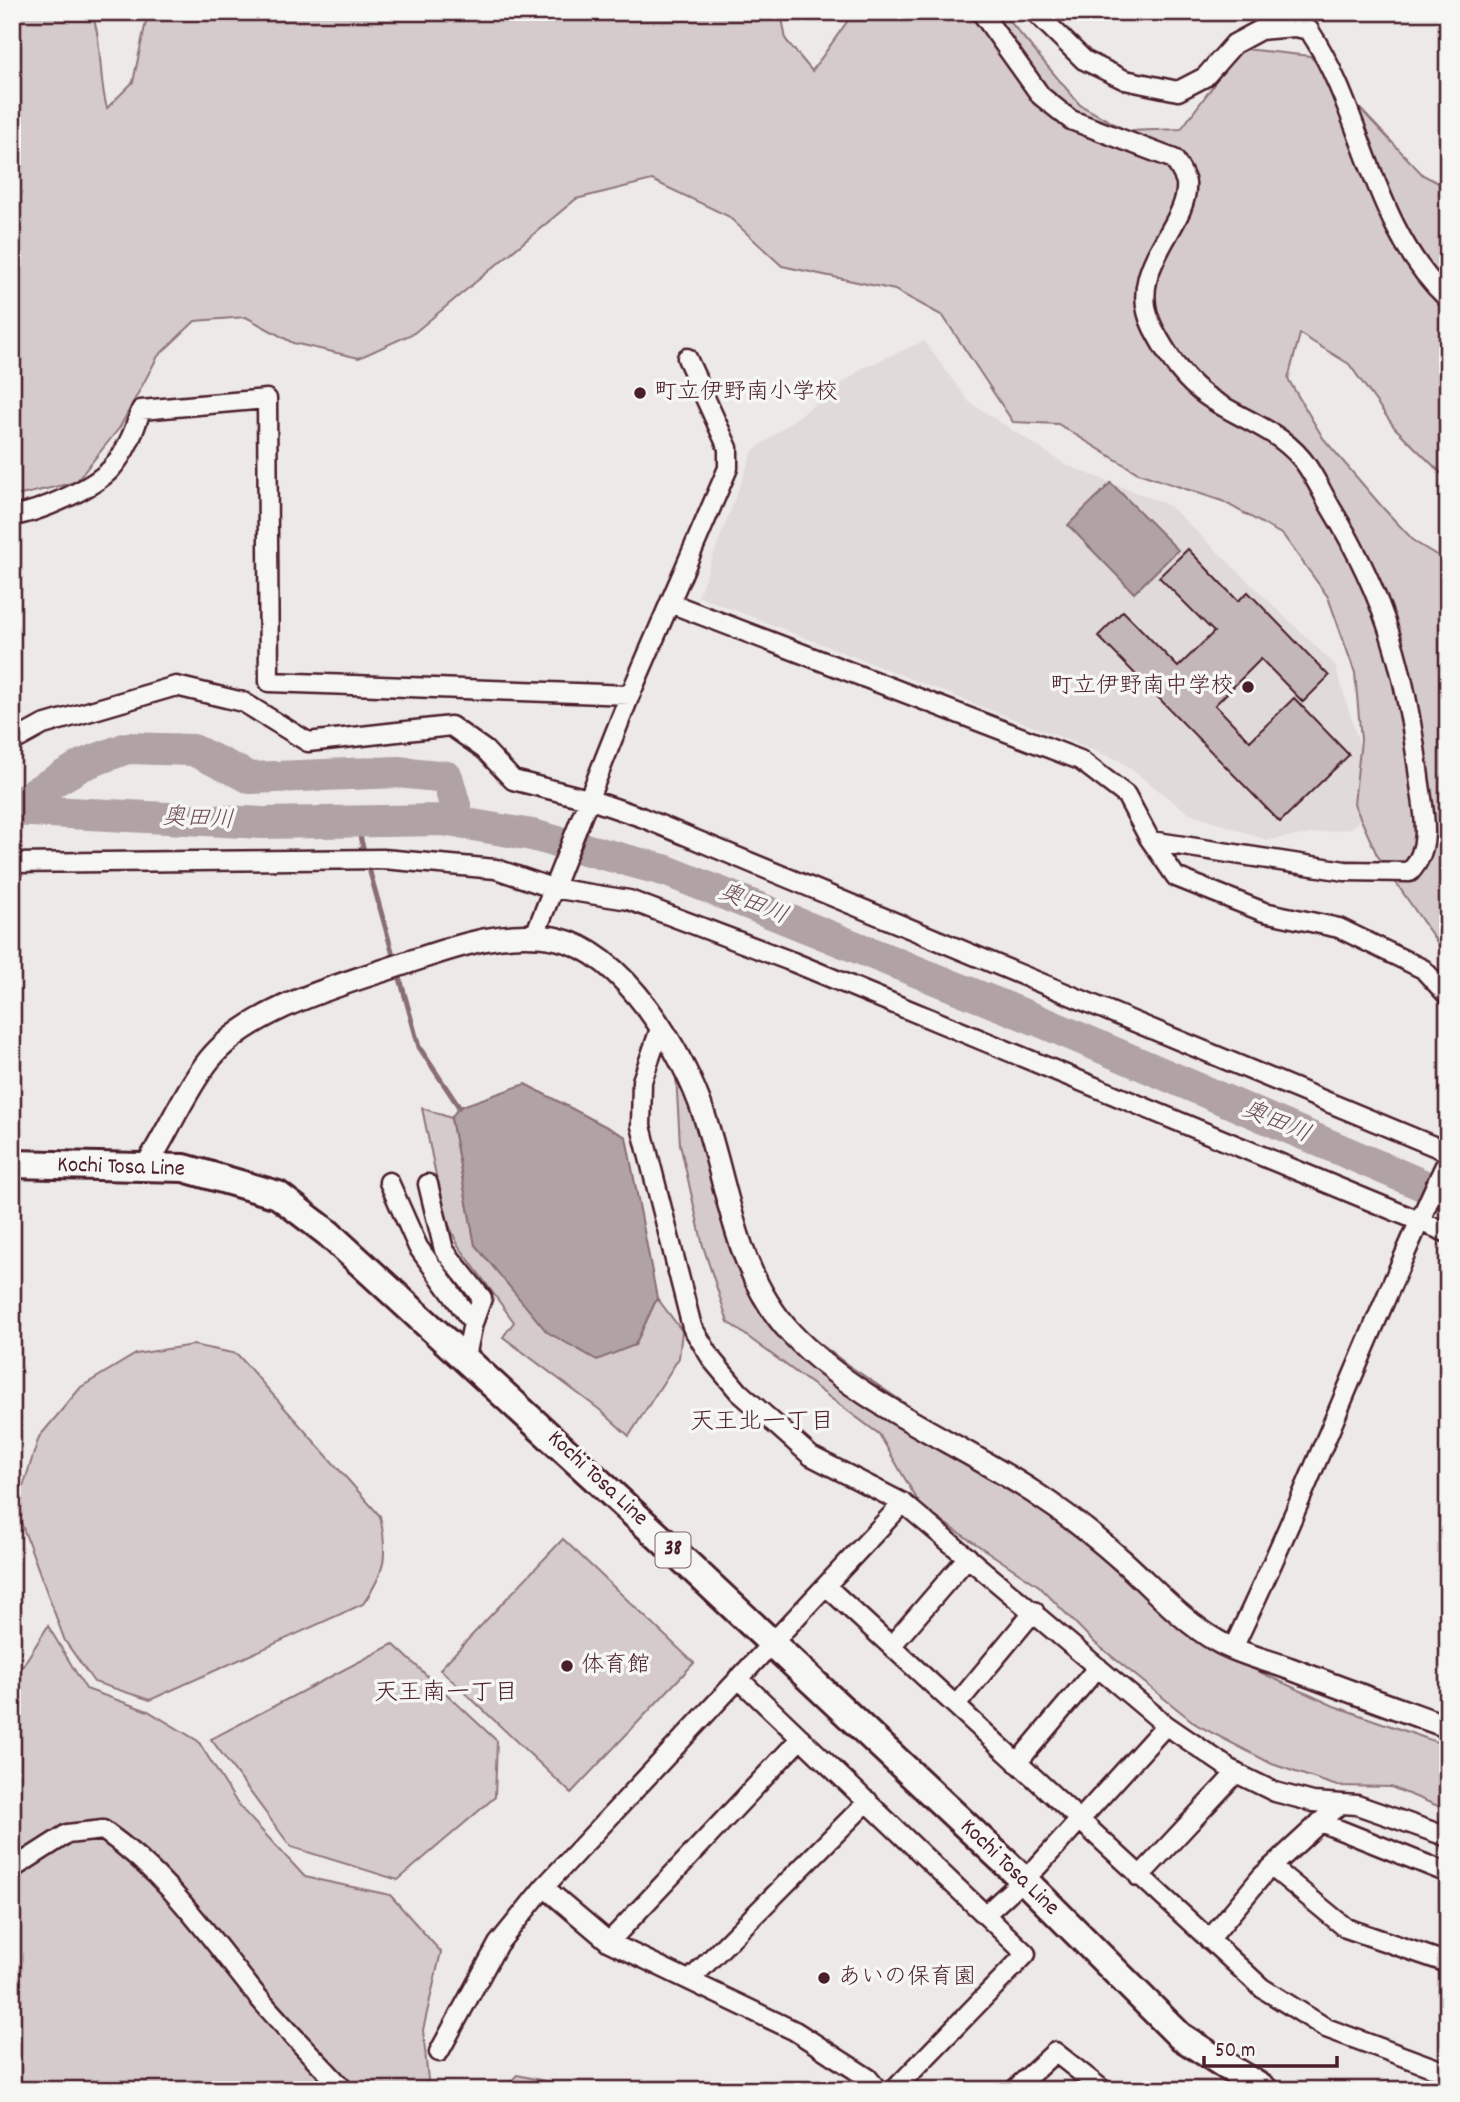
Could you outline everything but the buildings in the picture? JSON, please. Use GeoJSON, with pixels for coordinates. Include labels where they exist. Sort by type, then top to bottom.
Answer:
{"type":"FeatureCollection","features":[{"type":"Feature","properties":{"kind":"main road","name":"Kochi Tosa Line"},"geometry":{"type":"LineString","coordinates":[[12,1164],[184,1168],[278,1195],[328,1233],[466,1357],[1024,1881],[1180,2036],[1264,2090]]}},
{"type":"Feature","properties":{"kind":"street"},"geometry":{"type":"LineString","coordinates":[[981,12],[1041,96],[1071,120],[1174,159],[1186,182],[1184,201],[1149,272],[1146,303],[1151,325],[1179,371],[1201,392],[1273,431],[1302,459],[1354,546],[1377,594],[1395,644],[1411,716],[1426,834],[1422,860],[1410,872],[1345,871],[1151,841]]}},
{"type":"Feature","properties":{"kind":"street"},"geometry":{"type":"LineString","coordinates":[[1035,12],[1084,60],[1125,80],[1178,91],[1205,77],[1234,44],[1260,30],[1295,27],[1309,30],[1329,61],[1375,183],[1415,259],[1448,299]]}},
{"type":"Feature","properties":{"kind":"street"},"geometry":{"type":"LineString","coordinates":[[534,937],[630,695],[728,468],[728,448],[687,358]]}},
{"type":"Feature","properties":{"kind":"street"},"geometry":{"type":"LineString","coordinates":[[12,516],[49,507],[109,471],[130,443],[141,411],[267,399],[269,682],[630,695]]}},
{"type":"Feature","properties":{"kind":"street"},"geometry":{"type":"LineString","coordinates":[[670,603],[1080,760],[1126,796],[1151,841],[1176,877],[1264,912],[1339,928],[1423,969],[1448,996]]}},
{"type":"Feature","properties":{"kind":"street"},"geometry":{"type":"LineString","coordinates":[[12,742],[43,725],[176,686],[243,702],[309,742],[451,726],[485,750],[513,780],[588,799],[641,817],[1448,1152]]}},
{"type":"Feature","properties":{"kind":"street"},"geometry":{"type":"LineString","coordinates":[[12,863],[383,859],[496,869],[552,888],[629,900],[793,962],[1448,1233]]}},
{"type":"Feature","properties":{"kind":"street"},"geometry":{"type":"LineString","coordinates":[[146,1166],[209,1061],[246,1028],[310,997],[463,944],[512,935],[556,938],[575,944],[602,963],[643,999],[661,1027],[704,1114],[730,1215],[749,1266],[772,1308],[790,1332],[821,1360],[879,1402],[1036,1494],[1119,1557],[1183,1616],[1218,1642],[1448,1727]]}},
{"type":"Feature","properties":{"kind":"street"},"geometry":{"type":"LineString","coordinates":[[661,1027],[642,1081],[641,1126],[692,1327],[713,1361],[739,1392],[811,1456],[903,1503],[1166,1725],[1236,1773],[1275,1792],[1313,1802],[1357,1805],[1448,1837]]}},
{"type":"Feature","properties":{"kind":"street"},"geometry":{"type":"LineString","coordinates":[[1233,1648],[1269,1574],[1448,1159]]}},
{"type":"Feature","properties":{"kind":"street"},"geometry":{"type":"LineString","coordinates":[[389,1182],[418,1247],[473,1323]]}},
{"type":"Feature","properties":{"kind":"street"},"geometry":{"type":"LineString","coordinates":[[428,1184],[443,1251],[482,1298],[473,1323],[466,1357]]}},
{"type":"Feature","properties":{"kind":"street"},"geometry":{"type":"LineString","coordinates":[[439,2052],[498,1944],[544,1886],[903,1503]]}},
{"type":"Feature","properties":{"kind":"street"},"geometry":{"type":"LineString","coordinates":[[892,1645],[968,1558]]}},
{"type":"Feature","properties":{"kind":"street"},"geometry":{"type":"LineString","coordinates":[[826,1586],[957,1704],[1079,1823],[1262,1988],[1326,2028],[1448,2073]]}},
{"type":"Feature","properties":{"kind":"street"},"geometry":{"type":"LineString","coordinates":[[957,1704],[1034,1611]]}},
{"type":"Feature","properties":{"kind":"street"},"geometry":{"type":"LineString","coordinates":[[1017,1763],[1098,1667]]}},
{"type":"Feature","properties":{"kind":"street"},"geometry":{"type":"LineString","coordinates":[[738,1678],[1027,1954],[894,2090]]}},
{"type":"Feature","properties":{"kind":"street"},"geometry":{"type":"LineString","coordinates":[[987,1913],[1024,1881],[1166,1725]]}},
{"type":"Feature","properties":{"kind":"street"},"geometry":{"type":"LineString","coordinates":[[609,1942],[801,1738]]}},
{"type":"Feature","properties":{"kind":"street"},"geometry":{"type":"LineString","coordinates":[[1139,1877],[1236,1773]]}},
{"type":"Feature","properties":{"kind":"street"},"geometry":{"type":"LineString","coordinates":[[690,1980],[868,1801]]}},
{"type":"Feature","properties":{"kind":"street"},"geometry":{"type":"LineString","coordinates":[[1209,1940],[1272,1867],[1340,1804]]}},
{"type":"Feature","properties":{"kind":"street"},"geometry":{"type":"LineString","coordinates":[[1320,1822],[1448,1873]]}},
{"type":"Feature","properties":{"kind":"street"},"geometry":{"type":"LineString","coordinates":[[12,1869],[67,1834],[103,1830],[130,1849],[183,1900],[255,1993],[345,2090]]}},
{"type":"Feature","properties":{"kind":"street"},"geometry":{"type":"LineString","coordinates":[[1272,1867],[1346,1928],[1448,1963]]}},
{"type":"Feature","properties":{"kind":"street"},"geometry":{"type":"LineString","coordinates":[[544,1886],[609,1942],[795,2031],[868,2078],[878,2090]]}},
{"type":"Feature","properties":{"kind":"street"},"geometry":{"type":"LineString","coordinates":[[1014,2090],[1055,2052],[1103,2090]]}},
{"type":"Feature","properties":{"kind":"shaded area"},"geometry":{"type":"Polygon","coordinates":[[[12,12],[91,12],[97,34],[107,108],[133,82],[148,12],[781,12],[786,40],[812,71],[854,12],[1002,12],[1080,105],[1127,131],[1181,129],[1213,86],[1226,47],[1310,56],[1423,175],[1448,188],[1448,480],[1395,428],[1349,364],[1300,334],[1288,379],[1323,438],[1383,508],[1415,542],[1448,562],[1448,958],[1377,855],[1354,804],[1361,740],[1355,673],[1328,597],[1283,535],[1222,501],[1138,473],[1058,424],[1013,422],[943,316],[895,290],[782,266],[728,216],[652,180],[576,199],[414,333],[359,358],[293,343],[246,317],[195,321],[158,356],[120,427],[76,482],[12,497],[12,12]]]}},
{"type":"Feature","properties":{"kind":"shaded area"},"geometry":{"type":"Polygon","coordinates":[[[924,341],[969,402],[1066,465],[1170,506],[1335,665],[1376,800],[1352,828],[1267,840],[1187,812],[1119,760],[698,596],[753,451],[863,368],[924,341]]]}},
{"type":"Feature","properties":{"kind":"shaded area"},"geometry":{"type":"Polygon","coordinates":[[[1111,483],[1178,550],[1134,593],[1068,525],[1111,483]]]}},
{"type":"Feature","properties":{"kind":"shaded area"},"geometry":{"type":"Polygon","coordinates":[[[674,1041],[763,1300],[848,1365],[1026,1485],[1158,1586],[1242,1664],[1334,1706],[1448,1746],[1448,1810],[1391,1787],[1337,1786],[1272,1764],[1197,1725],[1094,1642],[1039,1586],[922,1508],[879,1434],[728,1322],[703,1246],[680,1144],[674,1041]]]}},
{"type":"Feature","properties":{"kind":"shaded area"},"geometry":{"type":"Polygon","coordinates":[[[525,1084],[626,1137],[657,1298],[635,1345],[597,1360],[547,1332],[475,1245],[451,1118],[459,1107],[525,1084]]]}},
{"type":"Feature","properties":{"kind":"shaded area"},"geometry":{"type":"Polygon","coordinates":[[[422,1108],[451,1118],[475,1245],[635,1345],[657,1298],[682,1331],[679,1358],[629,1436],[600,1410],[503,1337],[514,1322],[458,1245],[444,1214],[422,1108]]]}},
{"type":"Feature","properties":{"kind":"shaded area"},"geometry":{"type":"Polygon","coordinates":[[[193,1345],[237,1354],[380,1516],[384,1542],[383,1562],[381,1572],[363,1604],[150,1700],[94,1682],[65,1641],[16,1509],[39,1437],[81,1387],[136,1354],[193,1345]]]}},
{"type":"Feature","properties":{"kind":"shaded area","name":"体育館"},"geometry":{"type":"Polygon","coordinates":[[[563,1539],[694,1663],[571,1793],[440,1669],[563,1539]]]}},
{"type":"Feature","properties":{"kind":"shaded area"},"geometry":{"type":"Polygon","coordinates":[[[48,1626],[86,1689],[148,1711],[198,1741],[239,1806],[305,1877],[390,1895],[441,1952],[423,2030],[429,2090],[12,2090],[12,1683],[48,1626]]]}},
{"type":"Feature","properties":{"kind":"shaded area"},"geometry":{"type":"Polygon","coordinates":[[[393,1644],[497,1741],[495,1797],[398,1880],[291,1847],[211,1739],[393,1644]]]}},
{"type":"Feature","properties":{"kind":"shaded area"},"geometry":{"type":"Polygon","coordinates":[[[517,2075],[577,2088],[577,2090],[502,2090],[517,2075]]]}},
{"type":"Feature","properties":{"kind":"waterway"},"geometry":{"type":"LineString","coordinates":[[12,806],[82,765],[127,748],[193,750],[251,778],[398,772],[447,777],[460,823]]}},
{"type":"Feature","properties":{"kind":"waterway","name":"奥田川"},"geometry":{"type":"LineString","coordinates":[[12,810],[263,823],[443,820],[532,835],[667,871],[1047,1024],[1448,1196]]}},
{"type":"Feature","properties":{"kind":"waterway"},"geometry":{"type":"LineString","coordinates":[[356,822],[395,962]]}},
{"type":"Feature","properties":{"kind":"waterway"},"geometry":{"type":"LineString","coordinates":[[398,971],[419,1047],[459,1107]]}},
{"type":"Feature","properties":{"kind":"place","name":"町立伊野南小学校"},"geometry":{"type":"Point","coordinates":[640,393]}},
{"type":"Feature","properties":{"kind":"place","name":"町立伊野南中学校"},"geometry":{"type":"Point","coordinates":[1248,687]}},
{"type":"Feature","properties":{"kind":"place","name":"体育館"},"geometry":{"type":"Point","coordinates":[567,1666]}},
{"type":"Feature","properties":{"kind":"place","name":"あいの保育園"},"geometry":{"type":"Point","coordinates":[824,1978]}},
{"type":"Feature","properties":{"kind":"district","name":"天王北一丁目"},"geometry":{"type":"Point","coordinates":[762,1423]}},
{"type":"Feature","properties":{"kind":"district","name":"天王南一丁目"},"geometry":{"type":"Point","coordinates":[446,1694]}}]}
